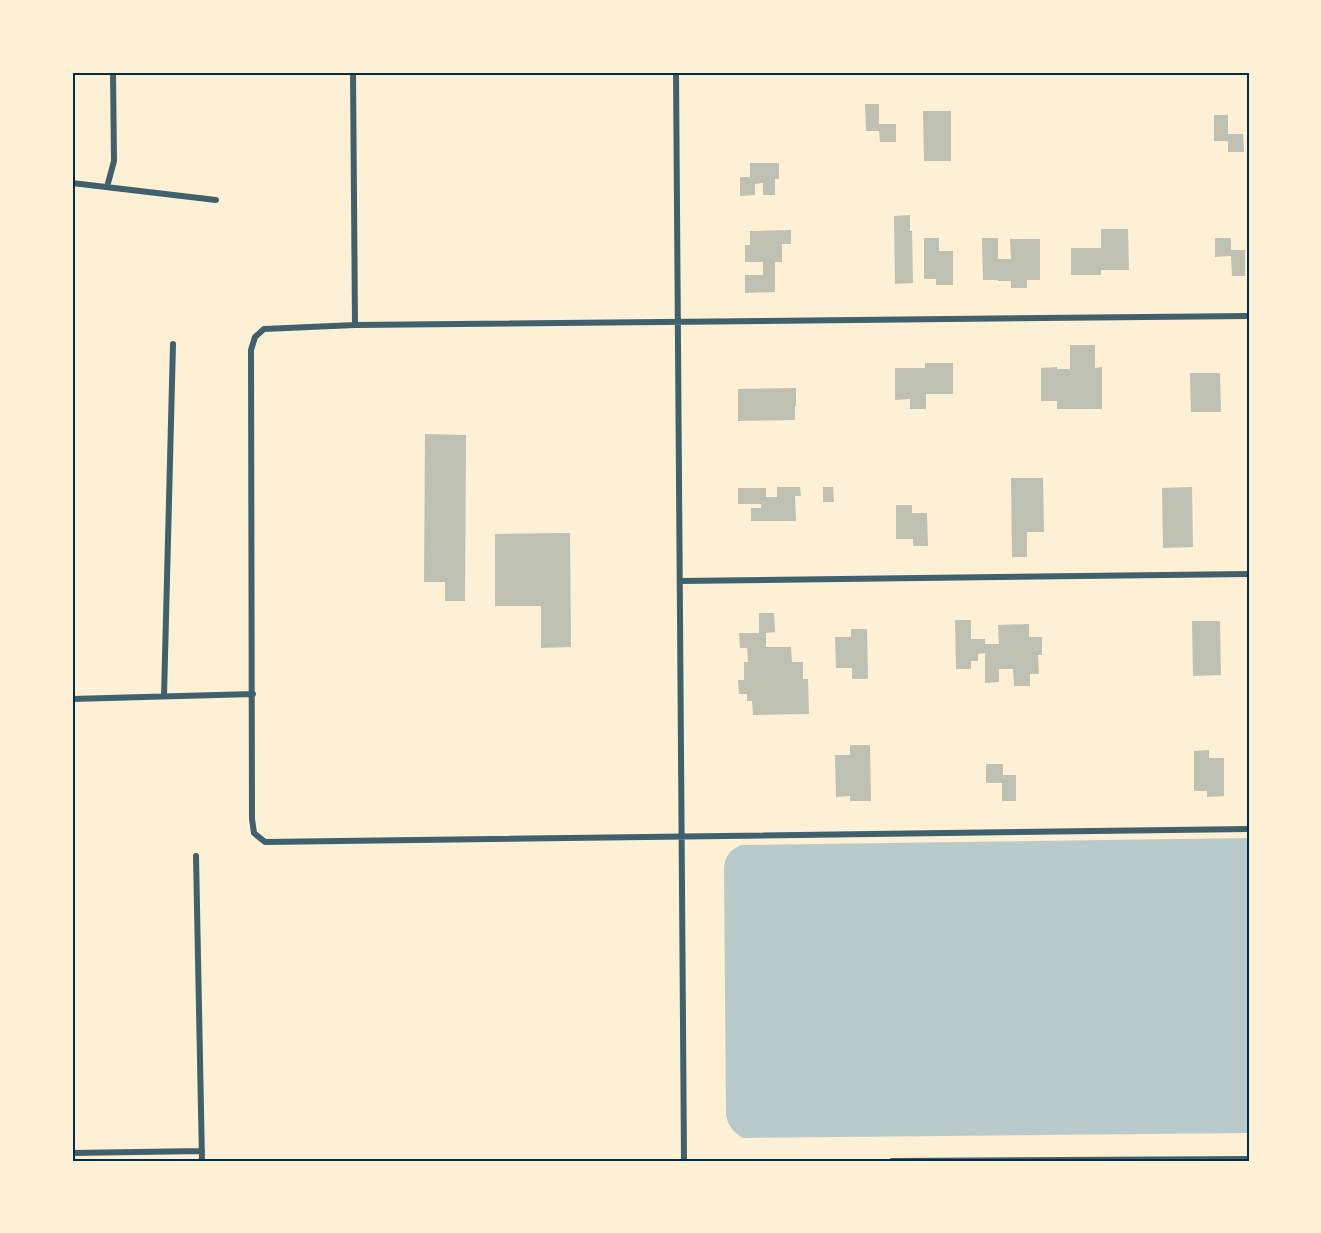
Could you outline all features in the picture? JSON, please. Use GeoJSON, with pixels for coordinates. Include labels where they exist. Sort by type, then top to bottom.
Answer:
{"type":"FeatureCollection","features":[{"type":"Feature","properties":{"kind":"street"},"geometry":{"type":"LineString","coordinates":[[107,187],[114,161],[113,72]]}},
{"type":"Feature","properties":{"kind":"street"},"geometry":{"type":"LineString","coordinates":[[353,72],[355,325]]}},
{"type":"Feature","properties":{"kind":"street"},"geometry":{"type":"LineString","coordinates":[[676,72],[684,1161]]}},
{"type":"Feature","properties":{"kind":"street"},"geometry":{"type":"LineString","coordinates":[[72,183],[216,200]]}},
{"type":"Feature","properties":{"kind":"street"},"geometry":{"type":"LineString","coordinates":[[1249,316],[355,325],[264,329],[255,338],[251,350],[252,819],[254,833],[266,842],[1249,830]]}},
{"type":"Feature","properties":{"kind":"street"},"geometry":{"type":"LineString","coordinates":[[164,696],[173,344]]}},
{"type":"Feature","properties":{"kind":"street"},"geometry":{"type":"LineString","coordinates":[[680,581],[1249,574]]}},
{"type":"Feature","properties":{"kind":"street"},"geometry":{"type":"LineString","coordinates":[[72,699],[252,694]]}},
{"type":"Feature","properties":{"kind":"street"},"geometry":{"type":"LineString","coordinates":[[196,856],[202,1161]]}},
{"type":"Feature","properties":{"kind":"street"},"geometry":{"type":"LineString","coordinates":[[72,1153],[202,1151]]}},
{"type":"Feature","properties":{"kind":"street"},"geometry":{"type":"LineString","coordinates":[[891,1161],[1249,1159]]}},
{"type":"Feature","properties":{"kind":"shaded area"},"geometry":{"type":"Polygon","coordinates":[[[1249,838],[1249,1133],[743,1138],[730,1126],[726,1115],[724,868],[727,857],[737,847],[741,845],[1249,838]]]}},
{"type":"Feature","properties":{"kind":"building"},"geometry":{"type":"Polygon","coordinates":[[[865,104],[879,104],[879,124],[896,124],[896,142],[880,142],[879,131],[866,131],[865,104]]]}},
{"type":"Feature","properties":{"kind":"building"},"geometry":{"type":"Polygon","coordinates":[[[923,111],[951,111],[951,161],[924,161],[923,111]]]}},
{"type":"Feature","properties":{"kind":"building"},"geometry":{"type":"Polygon","coordinates":[[[1214,115],[1228,115],[1228,134],[1243,134],[1244,152],[1228,152],[1228,141],[1214,141],[1214,115]]]}},
{"type":"Feature","properties":{"kind":"building"},"geometry":{"type":"Polygon","coordinates":[[[750,163],[779,163],[779,179],[775,179],[775,195],[763,195],[763,183],[755,184],[755,195],[740,196],[740,177],[750,177],[750,163]]]}},
{"type":"Feature","properties":{"kind":"building"},"geometry":{"type":"Polygon","coordinates":[[[910,215],[913,283],[895,284],[894,216],[910,215]]]}},
{"type":"Feature","properties":{"kind":"building"},"geometry":{"type":"Polygon","coordinates":[[[1101,229],[1128,229],[1129,270],[1101,270],[1101,275],[1071,275],[1071,248],[1101,248],[1101,229]]]}},
{"type":"Feature","properties":{"kind":"building"},"geometry":{"type":"Polygon","coordinates":[[[791,230],[791,244],[782,244],[782,262],[775,262],[775,292],[745,293],[745,275],[763,275],[763,262],[745,262],[745,245],[750,245],[750,231],[791,230]]]}},
{"type":"Feature","properties":{"kind":"building"},"geometry":{"type":"Polygon","coordinates":[[[924,238],[939,238],[939,251],[953,251],[953,285],[936,285],[936,279],[924,279],[924,238]]]}},
{"type":"Feature","properties":{"kind":"building"},"geometry":{"type":"Polygon","coordinates":[[[982,238],[998,238],[998,259],[1011,259],[1010,239],[1040,239],[1040,280],[1027,280],[1027,288],[1011,288],[1011,281],[983,280],[982,238]]]}},
{"type":"Feature","properties":{"kind":"building"},"geometry":{"type":"Polygon","coordinates":[[[1215,238],[1231,238],[1231,250],[1245,250],[1245,276],[1232,276],[1231,256],[1215,257],[1215,238]]]}},
{"type":"Feature","properties":{"kind":"building"},"geometry":{"type":"Polygon","coordinates":[[[1070,345],[1095,345],[1095,368],[1102,367],[1102,409],[1057,409],[1057,401],[1041,401],[1041,368],[1070,369],[1070,345]]]}},
{"type":"Feature","properties":{"kind":"building"},"geometry":{"type":"Polygon","coordinates":[[[925,363],[953,363],[953,394],[926,394],[926,409],[910,409],[910,399],[895,400],[895,368],[925,368],[925,363]]]}},
{"type":"Feature","properties":{"kind":"building"},"geometry":{"type":"Polygon","coordinates":[[[1190,373],[1220,373],[1221,412],[1191,412],[1190,373]]]}},
{"type":"Feature","properties":{"kind":"building"},"geometry":{"type":"Polygon","coordinates":[[[796,388],[795,420],[738,421],[738,389],[796,388]]]}},
{"type":"Feature","properties":{"kind":"building"},"geometry":{"type":"Polygon","coordinates":[[[425,434],[466,435],[465,601],[445,601],[445,582],[424,582],[425,434]]]}},
{"type":"Feature","properties":{"kind":"building"},"geometry":{"type":"Polygon","coordinates":[[[1011,478],[1043,478],[1044,532],[1027,532],[1027,557],[1012,557],[1011,478]]]}},
{"type":"Feature","properties":{"kind":"building"},"geometry":{"type":"Polygon","coordinates":[[[777,487],[800,487],[801,496],[795,496],[796,521],[751,521],[751,508],[761,508],[761,504],[738,504],[738,488],[766,488],[766,497],[777,497],[777,487]]]}},
{"type":"Feature","properties":{"kind":"building"},"geometry":{"type":"Polygon","coordinates":[[[823,487],[833,487],[834,502],[823,502],[823,487]]]}},
{"type":"Feature","properties":{"kind":"building"},"geometry":{"type":"Polygon","coordinates":[[[1192,487],[1193,547],[1163,548],[1162,488],[1192,487]]]}},
{"type":"Feature","properties":{"kind":"building"},"geometry":{"type":"Polygon","coordinates":[[[896,505],[912,505],[912,513],[927,513],[928,546],[913,546],[913,539],[896,539],[896,505]]]}},
{"type":"Feature","properties":{"kind":"building"},"geometry":{"type":"Polygon","coordinates":[[[570,533],[571,647],[541,648],[541,606],[495,606],[495,534],[570,533]]]}},
{"type":"Feature","properties":{"kind":"building"},"geometry":{"type":"Polygon","coordinates":[[[759,613],[774,613],[775,632],[766,633],[766,647],[791,647],[792,662],[803,662],[803,679],[808,679],[809,714],[753,715],[752,701],[747,701],[747,694],[739,694],[738,680],[744,680],[744,662],[748,662],[747,648],[740,648],[739,633],[759,633],[759,613]]]}},
{"type":"Feature","properties":{"kind":"building"},"geometry":{"type":"Polygon","coordinates":[[[955,620],[971,620],[971,639],[985,639],[985,644],[999,644],[998,625],[1029,624],[1029,637],[1042,637],[1042,655],[1038,655],[1039,674],[1030,674],[1030,686],[1014,686],[1013,669],[999,669],[999,682],[985,683],[985,653],[978,654],[978,661],[971,661],[971,669],[956,669],[955,620]]]}},
{"type":"Feature","properties":{"kind":"building"},"geometry":{"type":"Polygon","coordinates":[[[1192,621],[1220,621],[1221,675],[1193,676],[1192,621]]]}},
{"type":"Feature","properties":{"kind":"building"},"geometry":{"type":"Polygon","coordinates":[[[851,629],[867,629],[868,679],[852,679],[852,668],[836,668],[835,637],[851,637],[851,629]]]}},
{"type":"Feature","properties":{"kind":"building"},"geometry":{"type":"Polygon","coordinates":[[[850,745],[870,745],[871,801],[850,801],[850,796],[836,797],[835,755],[850,755],[850,745]]]}},
{"type":"Feature","properties":{"kind":"building"},"geometry":{"type":"Polygon","coordinates":[[[1209,750],[1209,758],[1224,758],[1224,796],[1207,797],[1207,791],[1194,791],[1194,751],[1209,750]]]}},
{"type":"Feature","properties":{"kind":"building"},"geometry":{"type":"Polygon","coordinates":[[[986,764],[1003,764],[1003,775],[1016,775],[1016,801],[1002,801],[1002,783],[986,783],[986,764]]]}}]}
